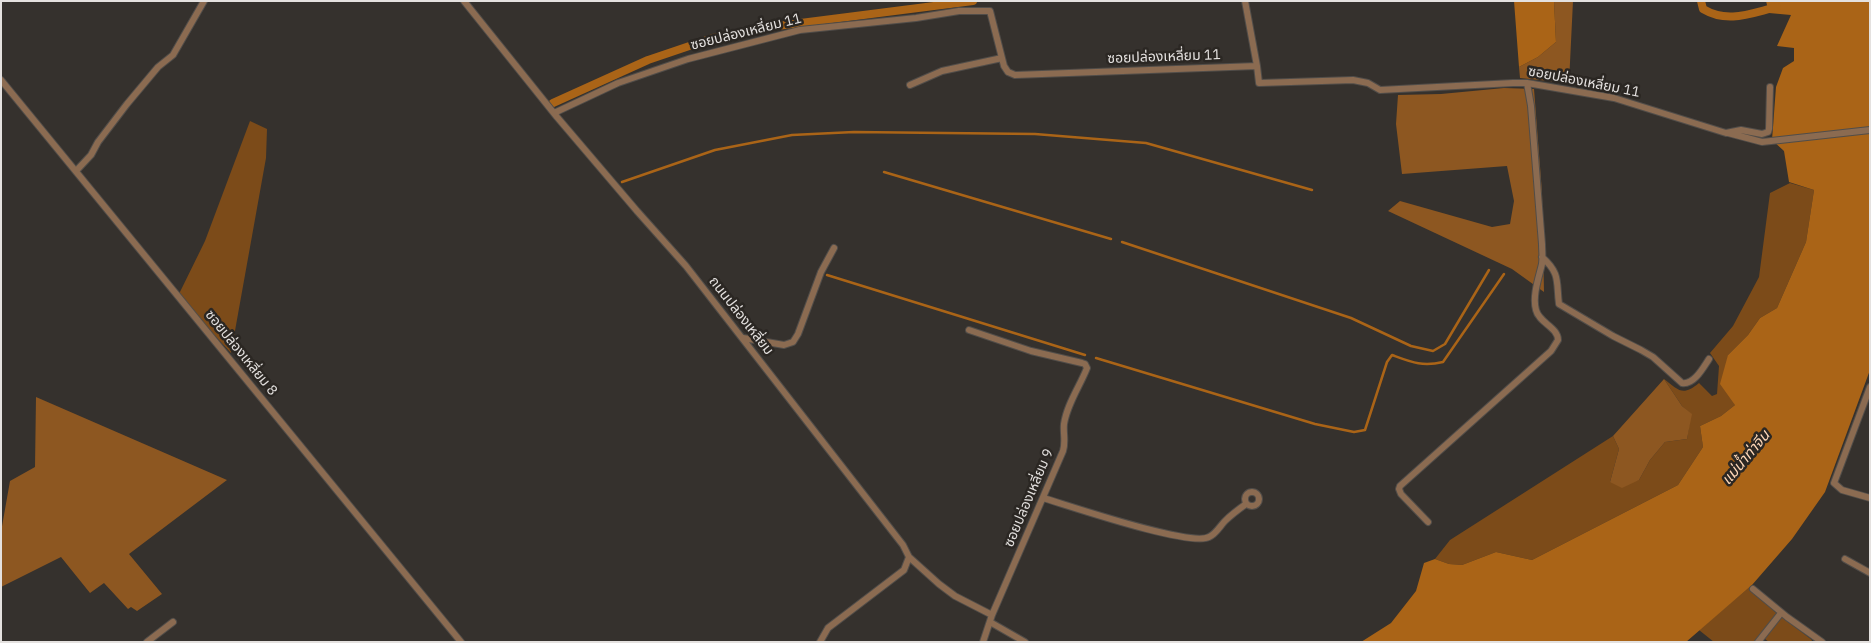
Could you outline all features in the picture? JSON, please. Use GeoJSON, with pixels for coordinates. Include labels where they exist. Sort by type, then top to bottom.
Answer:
{"type":"FeatureCollection","features":[{"type":"Feature","properties":{"kind":"street"},"geometry":{"type":"LineString","coordinates":[[76,171],[91,155],[98,142],[127,104],[158,67],[173,55],[204,1]]}},
{"type":"Feature","properties":{"kind":"street","name":"ถนนปล่องเหลี่ยม"},"geometry":{"type":"LineString","coordinates":[[464,1],[554,114],[686,266],[885,519],[904,544],[909,557],[955,596],[1025,642]]}},
{"type":"Feature","properties":{"kind":"street"},"geometry":{"type":"LineString","coordinates":[[1245,1],[1257,66]]}},
{"type":"Feature","properties":{"kind":"street","name":"ซอยปล่องเหลี่ยม 11"},"geometry":{"type":"LineString","coordinates":[[554,114],[618,83],[688,59],[800,30],[916,18],[959,11],[990,11],[1002,58],[1008,72],[1015,75],[1257,66],[1259,83],[1353,80],[1368,83],[1380,90],[1527,83],[1614,98],[1726,133],[1741,130],[1762,134],[1768,132],[1770,87]]}},
{"type":"Feature","properties":{"kind":"street"},"geometry":{"type":"LineString","coordinates":[[910,84],[942,71],[1002,58]]}},
{"type":"Feature","properties":{"kind":"street","name":"ซอยปล่องเหลี่ยม 8"},"geometry":{"type":"LineString","coordinates":[[1,80],[461,642]]}},
{"type":"Feature","properties":{"kind":"street"},"geometry":{"type":"LineString","coordinates":[[1428,522],[1401,494],[1400,486],[1556,345],[1558,340],[1557,334],[1538,315],[1536,309],[1536,294],[1542,257],[1531,106],[1527,83]]}},
{"type":"Feature","properties":{"kind":"street"},"geometry":{"type":"LineString","coordinates":[[1726,133],[1762,142],[1870,130]]}},
{"type":"Feature","properties":{"kind":"street"},"geometry":{"type":"LineString","coordinates":[[743,338],[784,344],[793,342],[798,334],[824,266],[834,248]]}},
{"type":"Feature","properties":{"kind":"street"},"geometry":{"type":"LineString","coordinates":[[1542,257],[1553,267],[1556,273],[1559,304],[1641,350],[1682,383],[1688,383],[1695,378],[1709,359]]}},
{"type":"Feature","properties":{"kind":"street","name":"ซอยปล่องเหลี่ยม 9"},"geometry":{"type":"LineString","coordinates":[[970,330],[1086,365],[1086,370],[1066,415],[1063,452],[991,619],[983,642]]}},
{"type":"Feature","properties":{"kind":"street"},"geometry":{"type":"LineString","coordinates":[[1870,387],[1834,483],[1842,490],[1870,498]]}},
{"type":"Feature","properties":{"kind":"street"},"geometry":{"type":"LineString","coordinates":[[1043,498],[1174,536],[1196,539],[1212,536],[1224,522],[1246,504]]}},
{"type":"Feature","properties":{"kind":"street"},"geometry":{"type":"LineString","coordinates":[[820,642],[828,628],[904,570],[909,557]]}},
{"type":"Feature","properties":{"kind":"street"},"geometry":{"type":"LineString","coordinates":[[1845,558],[1870,573]]}},
{"type":"Feature","properties":{"kind":"street"},"geometry":{"type":"LineString","coordinates":[[1753,589],[1822,642]]}},
{"type":"Feature","properties":{"kind":"street"},"geometry":{"type":"LineString","coordinates":[[1758,642],[1782,613]]}},
{"type":"Feature","properties":{"kind":"street"},"geometry":{"type":"LineString","coordinates":[[148,642],[173,622]]}},
{"type":"Feature","properties":{"kind":"shaded area"},"geometry":{"type":"Polygon","coordinates":[[[1554,1],[1573,1],[1569,83],[1520,78],[1519,67],[1538,57],[1556,42],[1554,1]]]}},
{"type":"Feature","properties":{"kind":"shaded area"},"geometry":{"type":"Polygon","coordinates":[[[1504,88],[1534,89],[1542,192],[1544,292],[1512,269],[1388,211],[1400,201],[1492,227],[1510,224],[1514,201],[1507,166],[1402,174],[1396,124],[1398,95],[1441,94],[1504,88]]]}},
{"type":"Feature","properties":{"kind":"shaded area"},"geometry":{"type":"Polygon","coordinates":[[[250,121],[267,129],[266,158],[231,353],[178,296],[205,241],[250,121]]]}},
{"type":"Feature","properties":{"kind":"shaded area"},"geometry":{"type":"Polygon","coordinates":[[[1790,183],[1814,190],[1806,242],[1777,308],[1760,318],[1748,335],[1728,355],[1735,405],[1721,416],[1700,426],[1703,447],[1678,485],[1532,560],[1496,552],[1462,565],[1449,564],[1435,559],[1450,540],[1613,436],[1619,449],[1610,482],[1639,480],[1650,460],[1665,442],[1687,439],[1691,414],[1682,406],[1664,379],[1684,391],[1699,383],[1712,396],[1717,394],[1719,366],[1710,353],[1733,326],[1759,277],[1770,193],[1790,183]]]}},
{"type":"Feature","properties":{"kind":"shaded area"},"geometry":{"type":"Polygon","coordinates":[[[1664,379],[1682,406],[1692,414],[1687,439],[1665,442],[1650,460],[1639,480],[1622,488],[1610,482],[1619,449],[1613,436],[1664,379]]]}},
{"type":"Feature","properties":{"kind":"shaded area"},"geometry":{"type":"Polygon","coordinates":[[[36,397],[227,480],[129,554],[162,594],[137,611],[131,607],[128,609],[104,583],[90,593],[61,557],[1,587],[1,532],[10,481],[35,467],[36,397]]]}},
{"type":"Feature","properties":{"kind":"shaded area"},"geometry":{"type":"Polygon","coordinates":[[[1752,585],[1775,604],[1774,611],[1812,640],[1811,642],[1769,642],[1761,636],[1757,642],[1714,642],[1699,630],[1752,585]]]}},
{"type":"Feature","properties":{"kind":"water"},"geometry":{"type":"Polygon","coordinates":[[[1514,1],[1554,1],[1556,42],[1538,57],[1519,67],[1514,1]]]}},
{"type":"Feature","properties":{"kind":"water","name":"แม่น้ำท่าจีน"},"geometry":{"type":"Polygon","coordinates":[[[1766,1],[1870,1],[1870,370],[1825,492],[1792,539],[1752,585],[1686,642],[1361,642],[1391,623],[1416,591],[1424,563],[1435,559],[1449,564],[1462,565],[1496,552],[1532,560],[1678,485],[1703,447],[1700,426],[1721,416],[1735,405],[1720,384],[1728,355],[1748,335],[1760,318],[1777,308],[1806,242],[1814,190],[1789,182],[1784,151],[1772,140],[1776,87],[1783,68],[1794,61],[1794,48],[1777,46],[1791,15],[1769,13],[1766,1]]]}},
{"type":"Feature","properties":{"kind":"waterway"},"geometry":{"type":"LineString","coordinates":[[553,103],[648,60],[713,38],[777,26],[973,1]]}},
{"type":"Feature","properties":{"kind":"waterway"},"geometry":{"type":"LineString","coordinates":[[1701,1],[1703,9],[1721,16],[1731,17],[1777,7]]}},
{"type":"Feature","properties":{"kind":"waterway"},"geometry":{"type":"LineString","coordinates":[[622,182],[715,150],[792,135],[854,132],[1035,134],[1146,143],[1312,190]]}},
{"type":"Feature","properties":{"kind":"waterway"},"geometry":{"type":"LineString","coordinates":[[884,172],[1111,239]]}},
{"type":"Feature","properties":{"kind":"waterway"},"geometry":{"type":"LineString","coordinates":[[1122,242],[1351,318],[1411,346],[1433,351],[1445,344],[1489,270]]}},
{"type":"Feature","properties":{"kind":"waterway"},"geometry":{"type":"LineString","coordinates":[[1096,358],[1315,424],[1354,432],[1365,430],[1387,362],[1392,355],[1423,364],[1443,362],[1504,274]]}},
{"type":"Feature","properties":{"kind":"waterway"},"geometry":{"type":"LineString","coordinates":[[827,275],[1085,355]]}}]}
